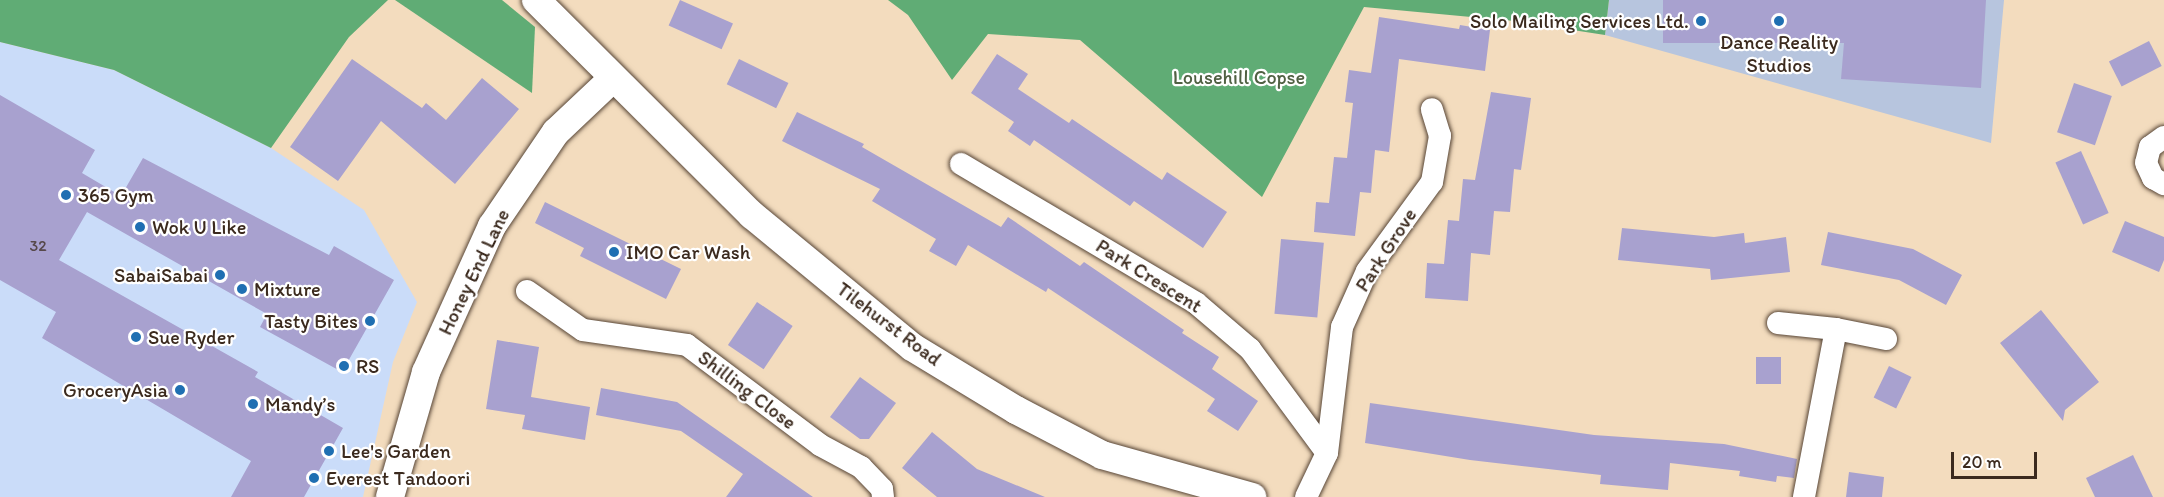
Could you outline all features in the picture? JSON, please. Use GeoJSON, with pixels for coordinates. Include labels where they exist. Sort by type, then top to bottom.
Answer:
{"type":"FeatureCollection","features":[{"type":"Feature","properties":{"kind":"street","name":"Tilehurst Road"},"geometry":{"type":"LineString","coordinates":[[536,0],[612,79],[752,215],[912,347],[1016,410],[1102,455],[1252,497]]}},
{"type":"Feature","properties":{"kind":"street","name":"Honey End Lane"},"geometry":{"type":"LineString","coordinates":[[390,497],[426,372],[492,226],[556,132],[612,79]]}},
{"type":"Feature","properties":{"kind":"street","name":"Park Grove"},"geometry":{"type":"LineString","coordinates":[[1306,497],[1327,453],[1342,327],[1367,271],[1432,182],[1440,136],[1432,110]]}},
{"type":"Feature","properties":{"kind":"street"},"geometry":{"type":"LineString","coordinates":[[2164,136],[2150,147],[2146,164],[2153,178],[2164,184]]}},
{"type":"Feature","properties":{"kind":"street","name":"Park Crescent"},"geometry":{"type":"LineString","coordinates":[[961,164],[1196,303],[1250,349],[1327,453]]}},
{"type":"Feature","properties":{"kind":"street","name":"Shilling Close"},"geometry":{"type":"LineString","coordinates":[[526,291],[583,330],[687,345],[820,445],[861,467],[882,489],[884,497]]}},
{"type":"Feature","properties":{"kind":"street"},"geometry":{"type":"LineString","coordinates":[[1778,323],[1836,329],[1887,339]]}},
{"type":"Feature","properties":{"kind":"street"},"geometry":{"type":"LineString","coordinates":[[1804,497],[1836,329]]}},
{"type":"Feature","properties":{"kind":"shaded area"},"geometry":{"type":"Polygon","coordinates":[[[1609,0],[2004,0],[1991,143],[1605,35],[1609,0]]]}},
{"type":"Feature","properties":{"kind":"shaded area"},"geometry":{"type":"Polygon","coordinates":[[[0,42],[114,70],[271,148],[364,210],[417,302],[393,362],[363,497],[0,497],[0,42]]]}},
{"type":"Feature","properties":{"kind":"green space"},"geometry":{"type":"Polygon","coordinates":[[[0,0],[388,0],[349,37],[271,148],[114,70],[0,42],[0,0]]]}},
{"type":"Feature","properties":{"kind":"green space"},"geometry":{"type":"Polygon","coordinates":[[[395,0],[502,0],[535,27],[532,93],[395,0]]]}},
{"type":"Feature","properties":{"kind":"green space","name":"Lousehill Copse"},"geometry":{"type":"Polygon","coordinates":[[[888,0],[1609,0],[1605,35],[1514,21],[1364,7],[1262,197],[1080,40],[988,34],[952,80],[908,15],[888,0]]]}},
{"type":"Feature","properties":{"kind":"building"},"geometry":{"type":"Polygon","coordinates":[[[680,0],[733,24],[722,49],[669,26],[680,0]]]}},
{"type":"Feature","properties":{"kind":"building"},"geometry":{"type":"Polygon","coordinates":[[[1663,0],[1986,0],[1981,88],[1841,79],[1844,43],[1663,43],[1663,0]]]}},
{"type":"Feature","properties":{"kind":"building"},"geometry":{"type":"Polygon","coordinates":[[[1379,17],[1459,29],[1460,25],[1490,30],[1485,71],[1399,59],[1389,152],[1375,150],[1371,193],[1360,192],[1355,236],[1314,232],[1316,202],[1329,203],[1334,157],[1347,158],[1353,103],[1345,102],[1349,70],[1371,73],[1379,17]]]}},
{"type":"Feature","properties":{"kind":"building"},"geometry":{"type":"Polygon","coordinates":[[[2149,41],[2162,66],[2122,86],[2109,61],[2149,41]]]}},
{"type":"Feature","properties":{"kind":"building"},"geometry":{"type":"Polygon","coordinates":[[[997,54],[1028,74],[1018,89],[1069,123],[1072,119],[1162,180],[1167,172],[1227,212],[1203,248],[1134,201],[1130,206],[1034,140],[1030,146],[1008,131],[1014,122],[971,93],[997,54]]]}},
{"type":"Feature","properties":{"kind":"building"},"geometry":{"type":"Polygon","coordinates":[[[352,59],[422,108],[426,103],[446,120],[482,78],[519,109],[455,184],[381,121],[338,181],[290,147],[352,59]]]}},
{"type":"Feature","properties":{"kind":"building"},"geometry":{"type":"Polygon","coordinates":[[[739,59],[788,83],[776,108],[727,84],[739,59]]]}},
{"type":"Feature","properties":{"kind":"building"},"geometry":{"type":"Polygon","coordinates":[[[2074,83],[2112,96],[2095,145],[2057,132],[2074,83]]]}},
{"type":"Feature","properties":{"kind":"building"},"geometry":{"type":"Polygon","coordinates":[[[1491,92],[1531,98],[1521,170],[1514,169],[1510,212],[1494,211],[1490,255],[1471,253],[1468,301],[1425,298],[1427,263],[1444,264],[1448,220],[1459,221],[1463,179],[1475,180],[1491,92]]]}},
{"type":"Feature","properties":{"kind":"building"},"geometry":{"type":"Polygon","coordinates":[[[0,95],[95,150],[82,173],[121,196],[143,158],[329,255],[334,246],[394,280],[342,372],[260,327],[267,314],[87,212],[59,260],[258,372],[255,377],[343,428],[304,497],[231,497],[251,461],[42,338],[56,312],[0,280],[0,95]]]}},
{"type":"Feature","properties":{"kind":"building"},"geometry":{"type":"Polygon","coordinates":[[[797,112],[864,144],[862,147],[1001,227],[1008,217],[1080,266],[1084,262],[1184,330],[1182,333],[1219,357],[1212,369],[1258,401],[1238,431],[1207,411],[1215,399],[1048,288],[1046,292],[968,245],[956,266],[929,251],[936,239],[872,201],[880,189],[782,141],[797,112]]]}},
{"type":"Feature","properties":{"kind":"building"},"geometry":{"type":"Polygon","coordinates":[[[2081,151],[2109,213],[2083,225],[2055,162],[2081,151]]]}},
{"type":"Feature","properties":{"kind":"building","name":"IMO Car Wash"},"geometry":{"type":"Polygon","coordinates":[[[545,202],[681,269],[666,299],[580,256],[584,248],[535,223],[545,202]]]}},
{"type":"Feature","properties":{"kind":"building"},"geometry":{"type":"Polygon","coordinates":[[[2125,221],[2164,237],[2164,260],[2159,272],[2112,252],[2125,221]]]}},
{"type":"Feature","properties":{"kind":"building"},"geometry":{"type":"Polygon","coordinates":[[[1622,228],[1714,237],[1744,233],[1745,243],[1786,237],[1790,272],[1711,280],[1710,269],[1618,260],[1622,228]]]}},
{"type":"Feature","properties":{"kind":"building"},"geometry":{"type":"Polygon","coordinates":[[[1828,232],[1913,249],[1962,275],[1946,305],[1899,280],[1821,265],[1828,232]]]}},
{"type":"Feature","properties":{"kind":"building"},"geometry":{"type":"Polygon","coordinates":[[[1281,239],[1324,243],[1317,317],[1274,314],[1281,239]]]}},
{"type":"Feature","properties":{"kind":"building"},"geometry":{"type":"Polygon","coordinates":[[[757,302],[793,326],[764,369],[728,345],[757,302]]]}},
{"type":"Feature","properties":{"kind":"building"},"geometry":{"type":"Polygon","coordinates":[[[2041,310],[2099,382],[2065,410],[2063,421],[2000,343],[2041,310]]]}},
{"type":"Feature","properties":{"kind":"building"},"geometry":{"type":"Polygon","coordinates":[[[497,340],[539,347],[531,397],[590,407],[585,440],[522,429],[525,415],[486,409],[497,340]]]}},
{"type":"Feature","properties":{"kind":"building"},"geometry":{"type":"Polygon","coordinates":[[[1756,357],[1781,357],[1781,384],[1756,384],[1756,357]]]}},
{"type":"Feature","properties":{"kind":"building"},"geometry":{"type":"Polygon","coordinates":[[[1889,366],[1911,377],[1896,408],[1874,397],[1889,366]]]}},
{"type":"Feature","properties":{"kind":"building"},"geometry":{"type":"Polygon","coordinates":[[[860,377],[896,403],[869,439],[860,439],[830,417],[860,377]]]}},
{"type":"Feature","properties":{"kind":"building"},"geometry":{"type":"Polygon","coordinates":[[[601,388],[677,402],[813,497],[726,497],[743,474],[681,431],[596,415],[601,388]]]}},
{"type":"Feature","properties":{"kind":"building"},"geometry":{"type":"Polygon","coordinates":[[[1370,403],[1594,435],[1724,444],[1797,459],[1794,478],[1777,476],[1776,482],[1739,476],[1740,471],[1670,463],[1668,490],[1600,484],[1601,475],[1470,460],[1365,443],[1370,403]]]}},
{"type":"Feature","properties":{"kind":"building"},"geometry":{"type":"Polygon","coordinates":[[[932,432],[977,469],[1045,497],[937,497],[902,468],[932,432]]]}},
{"type":"Feature","properties":{"kind":"building"},"geometry":{"type":"Polygon","coordinates":[[[2133,455],[2153,497],[2095,497],[2086,478],[2133,455]]]}},
{"type":"Feature","properties":{"kind":"building"},"geometry":{"type":"Polygon","coordinates":[[[1849,472],[1884,477],[1882,497],[1846,497],[1849,472]]]}},
{"type":"Feature","properties":{"kind":"place","name":"Solo Mailing Services Ltd."},"geometry":{"type":"Point","coordinates":[1701,21]}},
{"type":"Feature","properties":{"kind":"place","name":"Dance Reality Studios"},"geometry":{"type":"Point","coordinates":[1779,21]}},
{"type":"Feature","properties":{"kind":"place","name":"365 Gym"},"geometry":{"type":"Point","coordinates":[66,195]}},
{"type":"Feature","properties":{"kind":"place","name":"Wok U Like"},"geometry":{"type":"Point","coordinates":[140,227]}},
{"type":"Feature","properties":{"kind":"place","name":"IMO Car Wash"},"geometry":{"type":"Point","coordinates":[614,252]}},
{"type":"Feature","properties":{"kind":"place","name":"SabaiSabai"},"geometry":{"type":"Point","coordinates":[220,275]}},
{"type":"Feature","properties":{"kind":"place","name":"Mixture"},"geometry":{"type":"Point","coordinates":[242,289]}},
{"type":"Feature","properties":{"kind":"place","name":"Tasty Bites"},"geometry":{"type":"Point","coordinates":[370,321]}},
{"type":"Feature","properties":{"kind":"place","name":"Sue Ryder"},"geometry":{"type":"Point","coordinates":[136,337]}},
{"type":"Feature","properties":{"kind":"place","name":"RS"},"geometry":{"type":"Point","coordinates":[344,366]}},
{"type":"Feature","properties":{"kind":"place","name":"GroceryAsia"},"geometry":{"type":"Point","coordinates":[180,390]}},
{"type":"Feature","properties":{"kind":"place","name":"Mandy’s"},"geometry":{"type":"Point","coordinates":[253,404]}},
{"type":"Feature","properties":{"kind":"place","name":"Lee's Garden"},"geometry":{"type":"Point","coordinates":[329,451]}},
{"type":"Feature","properties":{"kind":"place","name":"Everest Tandoori"},"geometry":{"type":"Point","coordinates":[314,478]}}]}
